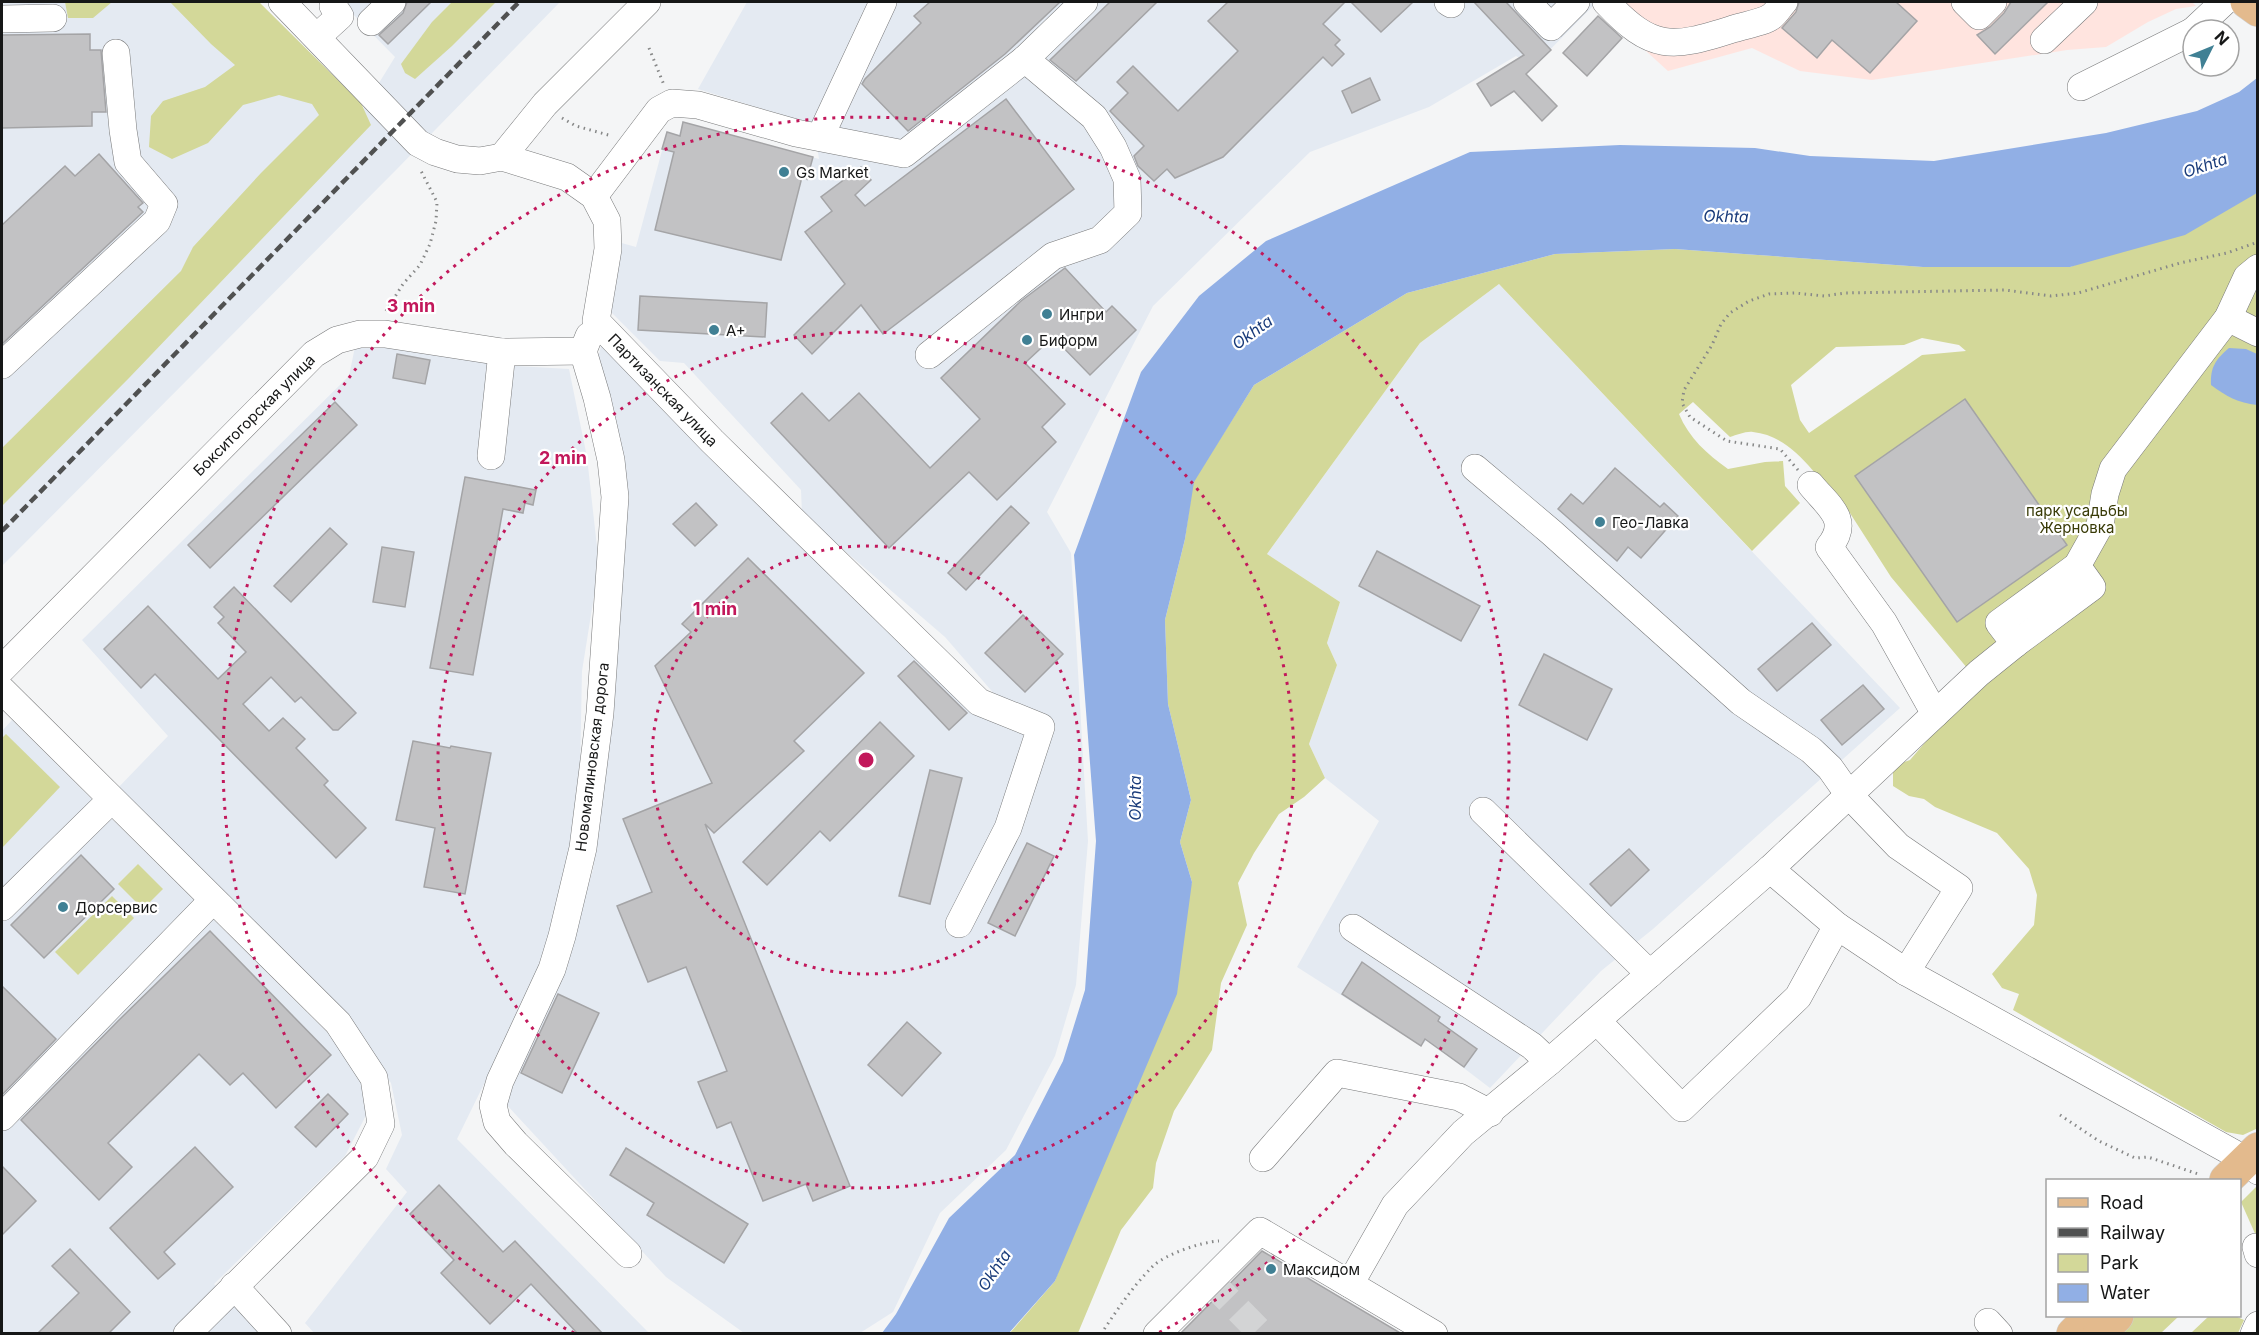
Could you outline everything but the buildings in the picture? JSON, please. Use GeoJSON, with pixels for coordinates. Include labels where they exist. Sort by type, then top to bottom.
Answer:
{"type":"FeatureCollection","features":[{"type":"Feature","properties":{"kind":"main road"},"geometry":{"type":"LineString","coordinates":[[2247,2],[2258,10]]}},
{"type":"Feature","properties":{"kind":"main road"},"geometry":{"type":"LineString","coordinates":[[2073,1334],[2090,1317]]}},
{"type":"Feature","properties":{"kind":"main road"},"geometry":{"type":"LineString","coordinates":[[2099,1334],[2116,1317]]}},
{"type":"Feature","properties":{"kind":"street","name":"Партизанская улица"},"geometry":{"type":"LineString","coordinates":[[282,2],[418,143],[435,152],[457,159],[480,161],[502,158],[567,177],[594,196],[607,220],[608,249],[596,321],[704,432],[979,702],[1041,728],[1008,828],[959,924]]}},
{"type":"Feature","properties":{"kind":"street"},"geometry":{"type":"LineString","coordinates":[[317,37],[340,16],[333,6],[334,2]]}},
{"type":"Feature","properties":{"kind":"street"},"geometry":{"type":"LineString","coordinates":[[371,22],[392,2]]}},
{"type":"Feature","properties":{"kind":"street"},"geometry":{"type":"LineString","coordinates":[[502,158],[545,104],[647,2]]}},
{"type":"Feature","properties":{"kind":"street"},"geometry":{"type":"LineString","coordinates":[[819,137],[883,2]]}},
{"type":"Feature","properties":{"kind":"street"},"geometry":{"type":"LineString","coordinates":[[594,196],[659,110],[672,103],[698,105],[796,133],[904,154],[1025,59],[1084,2]]}},
{"type":"Feature","properties":{"kind":"street"},"geometry":{"type":"LineString","coordinates":[[1527,2],[1551,27],[1576,2]]}},
{"type":"Feature","properties":{"kind":"street"},"geometry":{"type":"LineString","coordinates":[[1606,2],[1623,20],[1646,36],[1671,44],[1695,41],[1772,16],[1784,2]]}},
{"type":"Feature","properties":{"kind":"street"},"geometry":{"type":"LineString","coordinates":[[1965,2],[1979,16],[1993,2]]}},
{"type":"Feature","properties":{"kind":"street"},"geometry":{"type":"LineString","coordinates":[[2044,40],[2084,2]]}},
{"type":"Feature","properties":{"kind":"street"},"geometry":{"type":"LineString","coordinates":[[2207,18],[2224,2]]}},
{"type":"Feature","properties":{"kind":"street"},"geometry":{"type":"LineString","coordinates":[[2,19],[53,18]]}},
{"type":"Feature","properties":{"kind":"street"},"geometry":{"type":"LineString","coordinates":[[2081,87],[2181,39]]}},
{"type":"Feature","properties":{"kind":"street"},"geometry":{"type":"LineString","coordinates":[[2,365],[157,221],[164,204],[128,162],[116,52]]}},
{"type":"Feature","properties":{"kind":"street"},"geometry":{"type":"LineString","coordinates":[[929,355],[1053,256],[1100,240],[1128,213],[1127,178],[1113,147],[1094,117],[1025,59]]}},
{"type":"Feature","properties":{"kind":"street"},"geometry":{"type":"LineString","coordinates":[[1350,1284],[1395,1205],[1463,1133],[1490,1113],[1597,1021],[1770,869],[1979,673],[2015,644],[1999,623],[2077,566],[2100,525],[2104,494],[2114,469],[2228,318],[2247,277],[2258,268]]}},
{"type":"Feature","properties":{"kind":"street"},"geometry":{"type":"LineString","coordinates":[[2228,318],[2258,333]]}},
{"type":"Feature","properties":{"kind":"street"},"geometry":{"type":"LineString","coordinates":[[583,351],[596,321]]}},
{"type":"Feature","properties":{"kind":"street","name":"Бокситогорская улица"},"geometry":{"type":"LineString","coordinates":[[2,669],[314,354],[337,340],[360,334],[385,334],[502,352],[583,351]]}},
{"type":"Feature","properties":{"kind":"street","name":"Новомалиновская дорога"},"geometry":{"type":"LineString","coordinates":[[583,351],[609,450],[615,497],[600,713],[583,848],[562,936],[552,969],[500,1081],[493,1106],[497,1122],[516,1144],[628,1254]]}},
{"type":"Feature","properties":{"kind":"street"},"geometry":{"type":"LineString","coordinates":[[491,456],[502,352]]}},
{"type":"Feature","properties":{"kind":"street"},"geometry":{"type":"LineString","coordinates":[[1475,468],[1551,532],[1741,702],[1810,750],[1830,768],[1849,795],[1898,846],[1959,888],[1906,972]]}},
{"type":"Feature","properties":{"kind":"street"},"geometry":{"type":"LineString","coordinates":[[1811,485],[1834,513],[1840,526],[1838,537],[1829,547],[1884,623],[1935,714]]}},
{"type":"Feature","properties":{"kind":"street"},"geometry":{"type":"LineString","coordinates":[[2,690],[338,1023],[374,1078],[381,1124],[365,1157],[187,1334]]}},
{"type":"Feature","properties":{"kind":"street"},"geometry":{"type":"LineString","coordinates":[[2,907],[111,800]]}},
{"type":"Feature","properties":{"kind":"street"},"geometry":{"type":"LineString","coordinates":[[1483,811],[1650,974]]}},
{"type":"Feature","properties":{"kind":"street"},"geometry":{"type":"LineString","coordinates":[[1770,869],[1837,926],[1906,972],[2241,1168]]}},
{"type":"Feature","properties":{"kind":"street"},"geometry":{"type":"LineString","coordinates":[[2,1117],[213,900]]}},
{"type":"Feature","properties":{"kind":"street"},"geometry":{"type":"LineString","coordinates":[[1597,1021],[1682,1108],[1798,997],[1837,926]]}},
{"type":"Feature","properties":{"kind":"street"},"geometry":{"type":"LineString","coordinates":[[1353,928],[1532,1046],[1549,1062]]}},
{"type":"Feature","properties":{"kind":"street"},"geometry":{"type":"LineString","coordinates":[[1263,1158],[1337,1074],[1459,1097],[1490,1113]]}},
{"type":"Feature","properties":{"kind":"street"},"geometry":{"type":"LineString","coordinates":[[1157,1334],[1260,1231],[1434,1334]]}},
{"type":"Feature","properties":{"kind":"street"},"geometry":{"type":"LineString","coordinates":[[234,1286],[278,1334]]}},
{"type":"Feature","properties":{"kind":"street"},"geometry":{"type":"LineString","coordinates":[[2254,1334],[2258,1324]]}},
{"type":"Feature","properties":{"kind":"path"},"geometry":{"type":"LineString","coordinates":[[649,48],[672,103]]}},
{"type":"Feature","properties":{"kind":"path"},"geometry":{"type":"LineString","coordinates":[[556,115],[576,126],[637,142]]}},
{"type":"Feature","properties":{"kind":"path"},"geometry":{"type":"LineString","coordinates":[[385,334],[385,313],[420,265],[430,244],[436,221],[437,202],[418,166]]}},
{"type":"Feature","properties":{"kind":"path"},"geometry":{"type":"LineString","coordinates":[[1811,485],[1780,449],[1727,441],[1690,417],[1682,403],[1684,390],[1712,345],[1721,324],[1730,314],[1749,301],[1768,294],[1795,293],[1824,296],[1845,293],[2005,290],[2051,296],[2078,293],[2180,263],[2228,253],[2258,242]]}},
{"type":"Feature","properties":{"kind":"path"},"geometry":{"type":"LineString","coordinates":[[2060,1115],[2099,1141],[2135,1158],[2148,1157],[2241,1168]]}},
{"type":"Feature","properties":{"kind":"path"},"geometry":{"type":"LineString","coordinates":[[1101,1334],[1131,1292],[1155,1264],[1182,1250],[1216,1241],[1248,1243]]}},
{"type":"Feature","properties":{"kind":"shaded area"},"geometry":{"type":"Polygon","coordinates":[[[2,2],[225,2],[358,117],[395,57],[341,2],[560,2],[2,566],[2,2]]]}},
{"type":"Feature","properties":{"kind":"shaded area"},"geometry":{"type":"Polygon","coordinates":[[[747,2],[1592,2],[1595,4],[1534,66],[1516,56],[1429,107],[1310,152],[1153,306],[1047,512],[1071,553],[1088,841],[1076,985],[1055,1056],[1006,1150],[940,1213],[893,1312],[860,1333],[744,1333],[666,1277],[506,1104],[502,1094],[556,983],[593,870],[612,719],[597,362],[603,338],[978,714],[996,696],[945,637],[802,514],[801,490],[684,363],[660,361],[605,306],[618,242],[636,247],[667,132],[679,135],[683,122],[819,159],[814,125],[698,89],[747,2]]]}},
{"type":"Feature","properties":{"kind":"shaded area"},"geometry":{"type":"Polygon","coordinates":[[[1592,2],[2192,2],[2196,6],[2176,9],[2148,22],[2106,47],[2067,50],[1872,80],[1800,71],[1752,48],[1668,71],[1592,2]]]}},
{"type":"Feature","properties":{"kind":"shaded area"},"geometry":{"type":"Polygon","coordinates":[[[1499,284],[1900,708],[1653,929],[1601,971],[1490,1088],[1427,1040],[1421,1046],[1297,967],[1379,821],[1325,778],[1309,744],[1337,665],[1327,643],[1340,602],[1267,554],[1420,343],[1499,284]]]}},
{"type":"Feature","properties":{"kind":"shaded area"},"geometry":{"type":"Polygon","coordinates":[[[356,342],[499,365],[569,369],[587,457],[599,565],[582,671],[580,772],[571,863],[541,968],[457,1139],[649,1333],[315,1334],[305,1323],[407,1192],[386,1169],[402,1135],[391,1083],[355,1029],[115,791],[168,736],[82,640],[349,376],[356,342]]]}},
{"type":"Feature","properties":{"kind":"shaded area"},"geometry":{"type":"Polygon","coordinates":[[[12,720],[339,1044],[375,1098],[345,1156],[214,1284],[261,1333],[2,1333],[2,731],[12,720]]]}},
{"type":"Feature","properties":{"kind":"green space"},"geometry":{"type":"Polygon","coordinates":[[[65,2],[112,2],[93,18],[68,18],[65,2]]]}},
{"type":"Feature","properties":{"kind":"green space"},"geometry":{"type":"Polygon","coordinates":[[[170,2],[259,2],[361,103],[371,125],[129,378],[2,506],[2,448],[181,271],[193,247],[261,173],[319,115],[312,104],[279,95],[243,105],[208,143],[172,159],[149,147],[151,116],[163,101],[205,87],[235,65],[170,2]]]}},
{"type":"Feature","properties":{"kind":"green space"},"geometry":{"type":"Polygon","coordinates":[[[452,2],[496,2],[415,79],[405,73],[401,64],[432,22],[452,2]]]}},
{"type":"Feature","properties":{"kind":"green space","name":"парк усадьбы Жерновка"},"geometry":{"type":"Polygon","coordinates":[[[2257,193],[2256,1129],[2243,1135],[2226,1132],[2013,1010],[2019,994],[2002,988],[1992,974],[2034,925],[2037,895],[2029,869],[1997,833],[1935,807],[1924,799],[1909,796],[1893,786],[1893,766],[1910,760],[1978,681],[1891,577],[1848,510],[1841,506],[1814,471],[1792,450],[1767,435],[1750,432],[1730,437],[1693,402],[1679,414],[1699,445],[1728,469],[1783,461],[1785,486],[1800,503],[1752,551],[1499,284],[1420,343],[1267,554],[1340,602],[1327,643],[1337,665],[1309,744],[1325,778],[1304,797],[1279,814],[1238,883],[1247,925],[1221,983],[1212,1050],[1174,1111],[1156,1163],[1153,1188],[1121,1230],[1078,1333],[1009,1334],[1055,1281],[1192,882],[1180,842],[1191,800],[1168,704],[1165,620],[1185,539],[1193,482],[1254,385],[1407,293],[1555,254],[1675,249],[1923,267],[2070,267],[2257,193]],[[1922,338],[1904,345],[1836,347],[1791,385],[1800,420],[1809,433],[1922,355],[1966,351],[1959,345],[1922,338]]]}},
{"type":"Feature","properties":{"kind":"green space"},"geometry":{"type":"Polygon","coordinates":[[[6,734],[60,787],[2,848],[2,738],[6,734]]]}},
{"type":"Feature","properties":{"kind":"green space"},"geometry":{"type":"Polygon","coordinates":[[[138,864],[163,889],[143,909],[118,884],[138,864]]]}},
{"type":"Feature","properties":{"kind":"green space"},"geometry":{"type":"Polygon","coordinates":[[[112,896],[134,918],[78,975],[55,952],[112,896]]]}},
{"type":"Feature","properties":{"kind":"green space"},"geometry":{"type":"Polygon","coordinates":[[[2257,1186],[2258,1237],[2257,1238],[2241,1202],[2257,1186]]]}},
{"type":"Feature","properties":{"kind":"green space"},"geometry":{"type":"Polygon","coordinates":[[[2126,1317],[2178,1317],[2161,1333],[2109,1334],[2126,1317]]]}},
{"type":"Feature","properties":{"kind":"green space"},"geometry":{"type":"Polygon","coordinates":[[[2208,1317],[2237,1317],[2244,1320],[2238,1333],[2191,1333],[2208,1317]]]}},
{"type":"Feature","properties":{"kind":"water","name":"Okhta"},"geometry":{"type":"Polygon","coordinates":[[[2257,78],[2257,193],[2185,235],[2070,267],[1923,267],[1675,249],[1555,254],[1407,293],[1254,385],[1194,482],[1185,539],[1165,620],[1168,704],[1191,800],[1180,842],[1192,882],[1177,994],[1055,1281],[1009,1333],[882,1333],[896,1314],[949,1218],[1015,1155],[1063,1061],[1085,990],[1096,841],[1074,555],[1141,372],[1199,296],[1266,241],[1470,152],[1620,145],[1755,148],[1810,156],[1934,161],[2106,133],[2197,111],[2239,92],[2257,78]]]}},
{"type":"Feature","properties":{"kind":"water"},"geometry":{"type":"Polygon","coordinates":[[[2229,348],[2246,349],[2257,354],[2257,405],[2232,398],[2211,385],[2215,364],[2229,348]]]}},
{"type":"Feature","properties":{"kind":"tunnel"},"geometry":{"type":"LineString","coordinates":[[1210,1281],[1262,1334]]}},
{"type":"Feature","properties":{"kind":"railway"},"geometry":{"type":"LineString","coordinates":[[2,531],[519,2]]}},
{"type":"Feature","properties":{"kind":"place","name":"Gs Market"},"geometry":{"type":"Point","coordinates":[784,172]}},
{"type":"Feature","properties":{"kind":"place","name":"Ингри"},"geometry":{"type":"Point","coordinates":[1047,314]}},
{"type":"Feature","properties":{"kind":"place","name":"А+"},"geometry":{"type":"Point","coordinates":[714,330]}},
{"type":"Feature","properties":{"kind":"place","name":"Биформ"},"geometry":{"type":"Point","coordinates":[1027,340]}},
{"type":"Feature","properties":{"kind":"place","name":"Гео-Лавка"},"geometry":{"type":"Point","coordinates":[1600,522]}},
{"type":"Feature","properties":{"kind":"place","name":"Дорсервис"},"geometry":{"type":"Point","coordinates":[63,907]}},
{"type":"Feature","properties":{"kind":"place","name":"Максидом"},"geometry":{"type":"Point","coordinates":[1271,1269]}}]}
